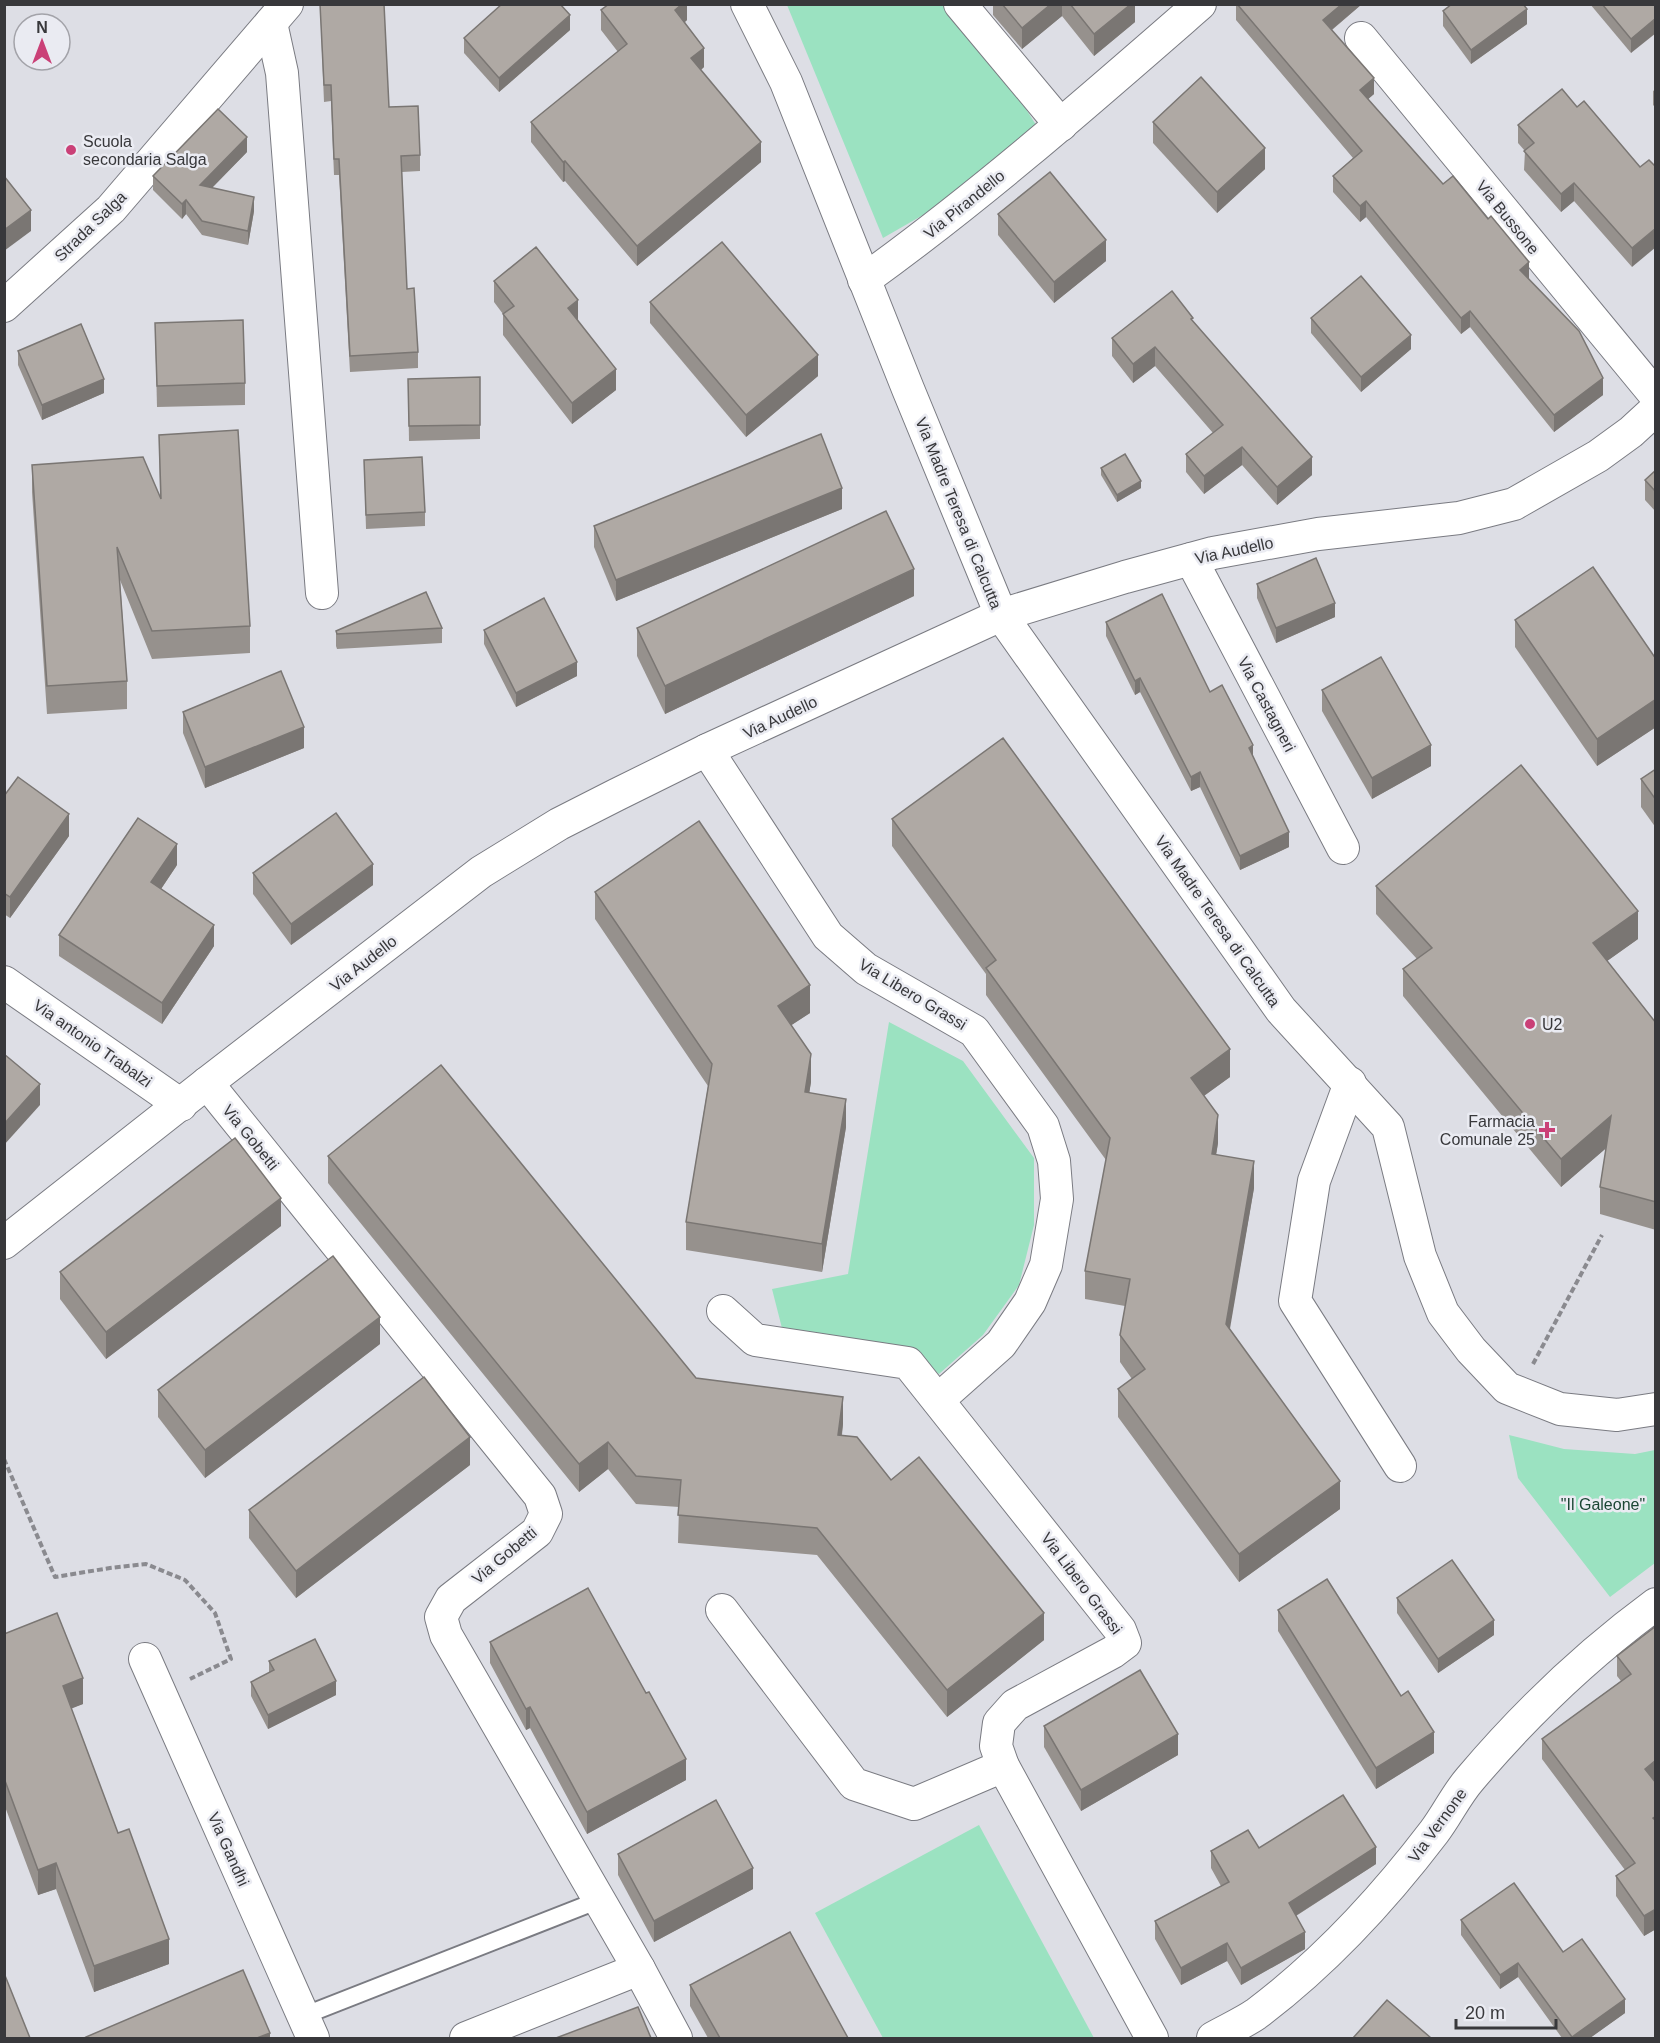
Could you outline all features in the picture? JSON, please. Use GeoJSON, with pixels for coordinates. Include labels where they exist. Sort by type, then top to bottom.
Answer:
{"type":"FeatureCollection","features":[{"type":"Feature","properties":{"kind":"street","name":"Via Madre Teresa di Calcutta"},"geometry":{"type":"LineString","coordinates":[[747,4],[786,82],[1001,615],[1281,1010],[1388,1127],[1420,1256],[1443,1313],[1471,1350],[1507,1388],[1560,1409],[1617,1416],[1656,1409]]}},
{"type":"Feature","properties":{"kind":"street"},"geometry":{"type":"LineString","coordinates":[[960,4],[1061,125]]}},
{"type":"Feature","properties":{"kind":"street","name":"Via Pirandello"},"geometry":{"type":"LineString","coordinates":[[864,280],[917,242],[1061,125],[1195,6]]}},
{"type":"Feature","properties":{"kind":"street"},"geometry":{"type":"LineString","coordinates":[[279,14],[322,593]]}},
{"type":"Feature","properties":{"kind":"street","name":"Strada Salga"},"geometry":{"type":"LineString","coordinates":[[4,306],[111,209],[279,14]]}},
{"type":"Feature","properties":{"kind":"street","name":"Via Bussone"},"geometry":{"type":"LineString","coordinates":[[1361,38],[1656,396]]}},
{"type":"Feature","properties":{"kind":"street","name":"Via Audello"},"geometry":{"type":"LineString","coordinates":[[4,1243],[481,872],[559,824],[706,750],[1001,615],[1191,558],[1318,534],[1459,518],[1514,504],[1598,456],[1656,410]]}},
{"type":"Feature","properties":{"kind":"street","name":"Via Castagneri"},"geometry":{"type":"LineString","coordinates":[[1191,558],[1342,849]]}},
{"type":"Feature","properties":{"kind":"street","name":"Via Libero Grassi"},"geometry":{"type":"LineString","coordinates":[[706,750],[828,936],[866,969],[974,1031],[1043,1126],[1054,1161],[1057,1199],[1046,1265],[1030,1302],[1001,1344],[938,1400]]}},
{"type":"Feature","properties":{"kind":"street","name":"Via antonio Trabalzi"},"geometry":{"type":"LineString","coordinates":[[4,982],[181,1105]]}},
{"type":"Feature","properties":{"kind":"street","name":"Via Gobetti"},"geometry":{"type":"LineString","coordinates":[[207,1083],[540,1496],[546,1514],[537,1532],[451,1599],[441,1617],[446,1635],[639,1969],[676,2038]]}},
{"type":"Feature","properties":{"kind":"street"},"geometry":{"type":"LineString","coordinates":[[1350,1083],[1314,1181],[1295,1301],[1400,1466]]}},
{"type":"Feature","properties":{"kind":"street","name":"Via Libero Grassi"},"geometry":{"type":"LineString","coordinates":[[723,1311],[755,1340],[908,1363],[1120,1630],[1125,1643],[1113,1652],[1015,1706],[999,1723],[996,1746],[1004,1766],[1152,2038]]}},
{"type":"Feature","properties":{"kind":"street","name":"Via Vernone"},"geometry":{"type":"LineString","coordinates":[[1213,2038],[1254,2015],[1306,1973],[1399,1876],[1436,1830],[1468,1780],[1520,1725],[1575,1670],[1628,1624],[1656,1604]]}},
{"type":"Feature","properties":{"kind":"street"},"geometry":{"type":"LineString","coordinates":[[722,1610],[854,1784],[914,1804],[1004,1766]]}},
{"type":"Feature","properties":{"kind":"street","name":"Via Gandhi"},"geometry":{"type":"LineString","coordinates":[[145,1659],[308,2027]]}},
{"type":"Feature","properties":{"kind":"street"},"geometry":{"type":"LineString","coordinates":[[466,2038],[639,1969]]}},
{"type":"Feature","properties":{"kind":"lane"},"geometry":{"type":"LineString","coordinates":[[308,2027],[599,1900]]}},
{"type":"Feature","properties":{"kind":"path"},"geometry":{"type":"LineString","coordinates":[[1518,1392],[1602,1234]]}},
{"type":"Feature","properties":{"kind":"path"},"geometry":{"type":"LineString","coordinates":[[4,1459],[55,1577],[147,1564],[185,1580],[215,1613],[231,1659],[160,1693]]}},
{"type":"Feature","properties":{"kind":"green space"},"geometry":{"type":"Polygon","coordinates":[[[787,5],[947,5],[1021,101],[1036,125],[1029,135],[923,215],[883,238],[787,5]]]}},
{"type":"Feature","properties":{"kind":"green space"},"geometry":{"type":"Polygon","coordinates":[[[889,1022],[963,1061],[1034,1158],[1034,1225],[1019,1285],[983,1335],[939,1374],[917,1357],[784,1336],[772,1289],[848,1274],[889,1022]]]}},
{"type":"Feature","properties":{"kind":"green space","name":"\"Il Galeone\""},"geometry":{"type":"Polygon","coordinates":[[[1509,1435],[1564,1449],[1635,1454],[1655,1450],[1655,1563],[1610,1597],[1518,1478],[1509,1435]]]}},
{"type":"Feature","properties":{"kind":"green space"},"geometry":{"type":"Polygon","coordinates":[[[979,1825],[1094,2038],[883,2038],[815,1913],[979,1825]]]}},
{"type":"Feature","properties":{"kind":"building"},"geometry":{"type":"Polygon","coordinates":[[[320,4],[384,4],[389,107],[418,106],[420,155],[401,156],[407,289],[414,288],[418,352],[350,356],[339,159],[334,159],[331,85],[324,85],[320,4]]]}},
{"type":"Feature","properties":{"kind":"building"},"geometry":{"type":"Polygon","coordinates":[[[502,4],[560,4],[570,15],[499,78],[464,38],[502,4]]]}},
{"type":"Feature","properties":{"kind":"building"},"geometry":{"type":"Polygon","coordinates":[[[609,4],[682,4],[675,10],[704,48],[691,58],[761,142],[637,246],[531,122],[627,44],[601,10],[609,4]]]}},
{"type":"Feature","properties":{"kind":"building"},"geometry":{"type":"Polygon","coordinates":[[[1002,4],[1051,4],[1022,28],[1002,4]]]}},
{"type":"Feature","properties":{"kind":"building"},"geometry":{"type":"Polygon","coordinates":[[[1070,4],[1131,4],[1094,34],[1070,4]]]}},
{"type":"Feature","properties":{"kind":"building"},"geometry":{"type":"Polygon","coordinates":[[[1237,4],[1342,4],[1323,20],[1374,78],[1360,90],[1443,184],[1453,176],[1488,219],[1491,216],[1529,262],[1520,270],[1579,331],[1603,378],[1554,415],[1470,311],[1461,318],[1366,201],[1360,206],[1333,176],[1362,151],[1237,4]]]}},
{"type":"Feature","properties":{"kind":"building"},"geometry":{"type":"Polygon","coordinates":[[[1452,4],[1523,4],[1527,9],[1471,50],[1443,11],[1452,4]]]}},
{"type":"Feature","properties":{"kind":"building"},"geometry":{"type":"Polygon","coordinates":[[[1602,4],[1656,4],[1656,18],[1631,39],[1602,4]]]}},
{"type":"Feature","properties":{"kind":"building"},"geometry":{"type":"Polygon","coordinates":[[[1201,77],[1265,148],[1217,192],[1153,122],[1201,77]]]}},
{"type":"Feature","properties":{"kind":"building"},"geometry":{"type":"Polygon","coordinates":[[[1562,89],[1577,107],[1584,101],[1640,167],[1649,160],[1656,167],[1656,228],[1632,248],[1574,183],[1561,194],[1524,151],[1534,143],[1518,125],[1562,89]]]}},
{"type":"Feature","properties":{"kind":"building"},"geometry":{"type":"Polygon","coordinates":[[[218,109],[247,137],[200,185],[254,197],[248,231],[202,221],[186,200],[182,204],[153,176],[218,109]]]}},
{"type":"Feature","properties":{"kind":"building"},"geometry":{"type":"Polygon","coordinates":[[[1050,172],[1106,240],[1054,282],[998,214],[1050,172]]]}},
{"type":"Feature","properties":{"kind":"building"},"geometry":{"type":"Polygon","coordinates":[[[4,176],[31,210],[4,230],[4,176]]]}},
{"type":"Feature","properties":{"kind":"building"},"geometry":{"type":"Polygon","coordinates":[[[722,242],[818,355],[746,415],[650,302],[722,242]]]}},
{"type":"Feature","properties":{"kind":"building"},"geometry":{"type":"Polygon","coordinates":[[[536,247],[578,300],[568,308],[616,369],[572,403],[503,314],[514,306],[494,281],[536,247]]]}},
{"type":"Feature","properties":{"kind":"building"},"geometry":{"type":"Polygon","coordinates":[[[1361,276],[1411,335],[1361,377],[1311,318],[1361,276]]]}},
{"type":"Feature","properties":{"kind":"building"},"geometry":{"type":"Polygon","coordinates":[[[1172,291],[1193,318],[1191,319],[1312,457],[1277,487],[1242,447],[1204,476],[1186,454],[1223,425],[1155,347],[1133,364],[1112,338],[1172,291]]]}},
{"type":"Feature","properties":{"kind":"building"},"geometry":{"type":"Polygon","coordinates":[[[243,320],[245,383],[157,386],[155,323],[243,320]]]}},
{"type":"Feature","properties":{"kind":"building"},"geometry":{"type":"Polygon","coordinates":[[[81,324],[104,379],[42,405],[18,351],[81,324]]]}},
{"type":"Feature","properties":{"kind":"building"},"geometry":{"type":"Polygon","coordinates":[[[480,377],[480,425],[409,426],[408,379],[480,377]]]}},
{"type":"Feature","properties":{"kind":"building"},"geometry":{"type":"Polygon","coordinates":[[[238,430],[250,626],[152,631],[117,547],[127,681],[47,686],[32,465],[143,457],[161,499],[159,435],[238,430]]]}},
{"type":"Feature","properties":{"kind":"building"},"geometry":{"type":"Polygon","coordinates":[[[821,434],[842,488],[616,580],[594,526],[821,434]]]}},
{"type":"Feature","properties":{"kind":"building"},"geometry":{"type":"Polygon","coordinates":[[[1125,454],[1141,481],[1117,495],[1101,468],[1125,454]]]}},
{"type":"Feature","properties":{"kind":"building"},"geometry":{"type":"Polygon","coordinates":[[[422,457],[425,512],[366,515],[364,460],[422,457]]]}},
{"type":"Feature","properties":{"kind":"building"},"geometry":{"type":"Polygon","coordinates":[[[1656,470],[1656,492],[1645,480],[1656,470]]]}},
{"type":"Feature","properties":{"kind":"building"},"geometry":{"type":"Polygon","coordinates":[[[886,511],[914,569],[665,686],[637,628],[886,511]]]}},
{"type":"Feature","properties":{"kind":"building"},"geometry":{"type":"Polygon","coordinates":[[[1316,558],[1335,603],[1276,628],[1257,584],[1316,558]]]}},
{"type":"Feature","properties":{"kind":"building"},"geometry":{"type":"Polygon","coordinates":[[[1593,567],[1656,659],[1656,699],[1597,739],[1515,620],[1593,567]]]}},
{"type":"Feature","properties":{"kind":"building"},"geometry":{"type":"Polygon","coordinates":[[[426,592],[442,628],[337,634],[336,631],[426,592]]]}},
{"type":"Feature","properties":{"kind":"building"},"geometry":{"type":"Polygon","coordinates":[[[1162,594],[1210,692],[1222,685],[1253,745],[1249,748],[1289,832],[1240,856],[1200,772],[1191,777],[1140,678],[1135,681],[1106,622],[1162,594]]]}},
{"type":"Feature","properties":{"kind":"building"},"geometry":{"type":"Polygon","coordinates":[[[544,598],[577,662],[516,693],[484,630],[544,598]]]}},
{"type":"Feature","properties":{"kind":"building"},"geometry":{"type":"Polygon","coordinates":[[[1381,657],[1431,745],[1372,778],[1322,690],[1381,657]]]}},
{"type":"Feature","properties":{"kind":"building"},"geometry":{"type":"Polygon","coordinates":[[[281,671],[304,727],[205,767],[183,712],[281,671]]]}},
{"type":"Feature","properties":{"kind":"building"},"geometry":{"type":"Polygon","coordinates":[[[1003,738],[1230,1049],[1191,1078],[1218,1115],[1212,1154],[1254,1161],[1226,1324],[1340,1481],[1239,1554],[1118,1389],[1145,1369],[1120,1335],[1130,1279],[1085,1271],[1110,1138],[986,968],[996,960],[892,819],[1003,738]]]}},
{"type":"Feature","properties":{"kind":"building","name":"U2"},"geometry":{"type":"Polygon","coordinates":[[[1521,765],[1638,911],[1593,943],[1656,1023],[1656,1202],[1600,1187],[1611,1116],[1561,1159],[1403,969],[1432,948],[1376,886],[1521,765]]]}},
{"type":"Feature","properties":{"kind":"building"},"geometry":{"type":"Polygon","coordinates":[[[1656,769],[1656,800],[1641,779],[1656,769]]]}},
{"type":"Feature","properties":{"kind":"building"},"geometry":{"type":"Polygon","coordinates":[[[18,777],[69,814],[10,897],[4,893],[4,796],[18,777]]]}},
{"type":"Feature","properties":{"kind":"building"},"geometry":{"type":"Polygon","coordinates":[[[336,813],[373,864],[291,924],[253,873],[336,813]]]}},
{"type":"Feature","properties":{"kind":"building"},"geometry":{"type":"Polygon","coordinates":[[[138,818],[177,844],[151,882],[214,925],[162,1003],[59,935],[138,818]]]}},
{"type":"Feature","properties":{"kind":"building"},"geometry":{"type":"Polygon","coordinates":[[[699,821],[810,985],[778,1006],[811,1054],[805,1092],[846,1099],[822,1244],[686,1222],[712,1064],[595,892],[699,821]]]}},
{"type":"Feature","properties":{"kind":"building"},"geometry":{"type":"Polygon","coordinates":[[[4,1054],[40,1084],[4,1124],[4,1054]]]}},
{"type":"Feature","properties":{"kind":"building"},"geometry":{"type":"Polygon","coordinates":[[[441,1065],[696,1378],[843,1397],[838,1435],[857,1437],[891,1480],[919,1457],[1044,1613],[947,1690],[817,1528],[678,1515],[681,1480],[636,1476],[608,1442],[579,1464],[328,1156],[441,1065]]]}},
{"type":"Feature","properties":{"kind":"building"},"geometry":{"type":"Polygon","coordinates":[[[235,1138],[281,1198],[106,1332],[60,1272],[235,1138]]]}},
{"type":"Feature","properties":{"kind":"building"},"geometry":{"type":"Polygon","coordinates":[[[333,1256],[380,1317],[205,1450],[158,1390],[333,1256]]]}},
{"type":"Feature","properties":{"kind":"building"},"geometry":{"type":"Polygon","coordinates":[[[424,1377],[470,1437],[296,1571],[249,1510],[424,1377]]]}},
{"type":"Feature","properties":{"kind":"building"},"geometry":{"type":"Polygon","coordinates":[[[1452,1560],[1494,1620],[1438,1659],[1397,1598],[1452,1560]]]}},
{"type":"Feature","properties":{"kind":"building"},"geometry":{"type":"Polygon","coordinates":[[[1327,1579],[1401,1696],[1408,1691],[1434,1732],[1376,1768],[1278,1610],[1327,1579]]]}},
{"type":"Feature","properties":{"kind":"building"},"geometry":{"type":"Polygon","coordinates":[[[588,1588],[646,1693],[649,1692],[686,1759],[587,1812],[530,1707],[526,1709],[490,1642],[588,1588]]]}},
{"type":"Feature","properties":{"kind":"building"},"geometry":{"type":"Polygon","coordinates":[[[57,1613],[83,1678],[63,1686],[118,1833],[129,1829],[169,1939],[94,1966],[56,1863],[38,1870],[4,1778],[4,1634],[57,1613]]]}},
{"type":"Feature","properties":{"kind":"building"},"geometry":{"type":"Polygon","coordinates":[[[1656,1626],[1656,1760],[1645,1769],[1656,1783],[1656,1816],[1653,1818],[1656,1821],[1656,1909],[1644,1916],[1616,1876],[1635,1863],[1542,1739],[1631,1674],[1617,1656],[1656,1626]]]}},
{"type":"Feature","properties":{"kind":"building"},"geometry":{"type":"Polygon","coordinates":[[[315,1639],[336,1681],[268,1715],[251,1682],[274,1670],[269,1661],[315,1639]]]}},
{"type":"Feature","properties":{"kind":"building"},"geometry":{"type":"Polygon","coordinates":[[[1140,1670],[1178,1734],[1081,1790],[1044,1726],[1140,1670]]]}},
{"type":"Feature","properties":{"kind":"building"},"geometry":{"type":"Polygon","coordinates":[[[1343,1795],[1376,1847],[1289,1903],[1305,1932],[1241,1968],[1227,1943],[1181,1968],[1155,1921],[1229,1882],[1211,1851],[1248,1830],[1259,1848],[1343,1795]]]}},
{"type":"Feature","properties":{"kind":"building"},"geometry":{"type":"Polygon","coordinates":[[[716,1800],[753,1868],[654,1921],[618,1854],[716,1800]]]}},
{"type":"Feature","properties":{"kind":"building"},"geometry":{"type":"Polygon","coordinates":[[[1514,1883],[1563,1952],[1582,1939],[1625,1999],[1572,2037],[1518,1963],[1500,1975],[1461,1920],[1514,1883]]]}},
{"type":"Feature","properties":{"kind":"building"},"geometry":{"type":"Polygon","coordinates":[[[790,1932],[848,2038],[720,2038],[690,1985],[790,1932]]]}},
{"type":"Feature","properties":{"kind":"building"},"geometry":{"type":"Polygon","coordinates":[[[243,1970],[270,2033],[257,2038],[86,2037],[243,1970]]]}},
{"type":"Feature","properties":{"kind":"building"},"geometry":{"type":"Polygon","coordinates":[[[4,1973],[30,2038],[4,2038],[4,1973]]]}},
{"type":"Feature","properties":{"kind":"building"},"geometry":{"type":"Polygon","coordinates":[[[1387,2000],[1431,2038],[1353,2038],[1387,2000]]]}},
{"type":"Feature","properties":{"kind":"building"},"geometry":{"type":"Polygon","coordinates":[[[638,2007],[651,2038],[556,2038],[638,2007]]]}},
{"type":"Feature","properties":{"kind":"place","name":"Scuola secondaria Salga"},"geometry":{"type":"Point","coordinates":[71,150]}},
{"type":"Feature","properties":{"kind":"place","name":"U2"},"geometry":{"type":"Point","coordinates":[1530,1024]}},
{"type":"Feature","properties":{"kind":"place","name":"Farmacia Comunale 25"},"geometry":{"type":"Point","coordinates":[1547,1130]}}]}
